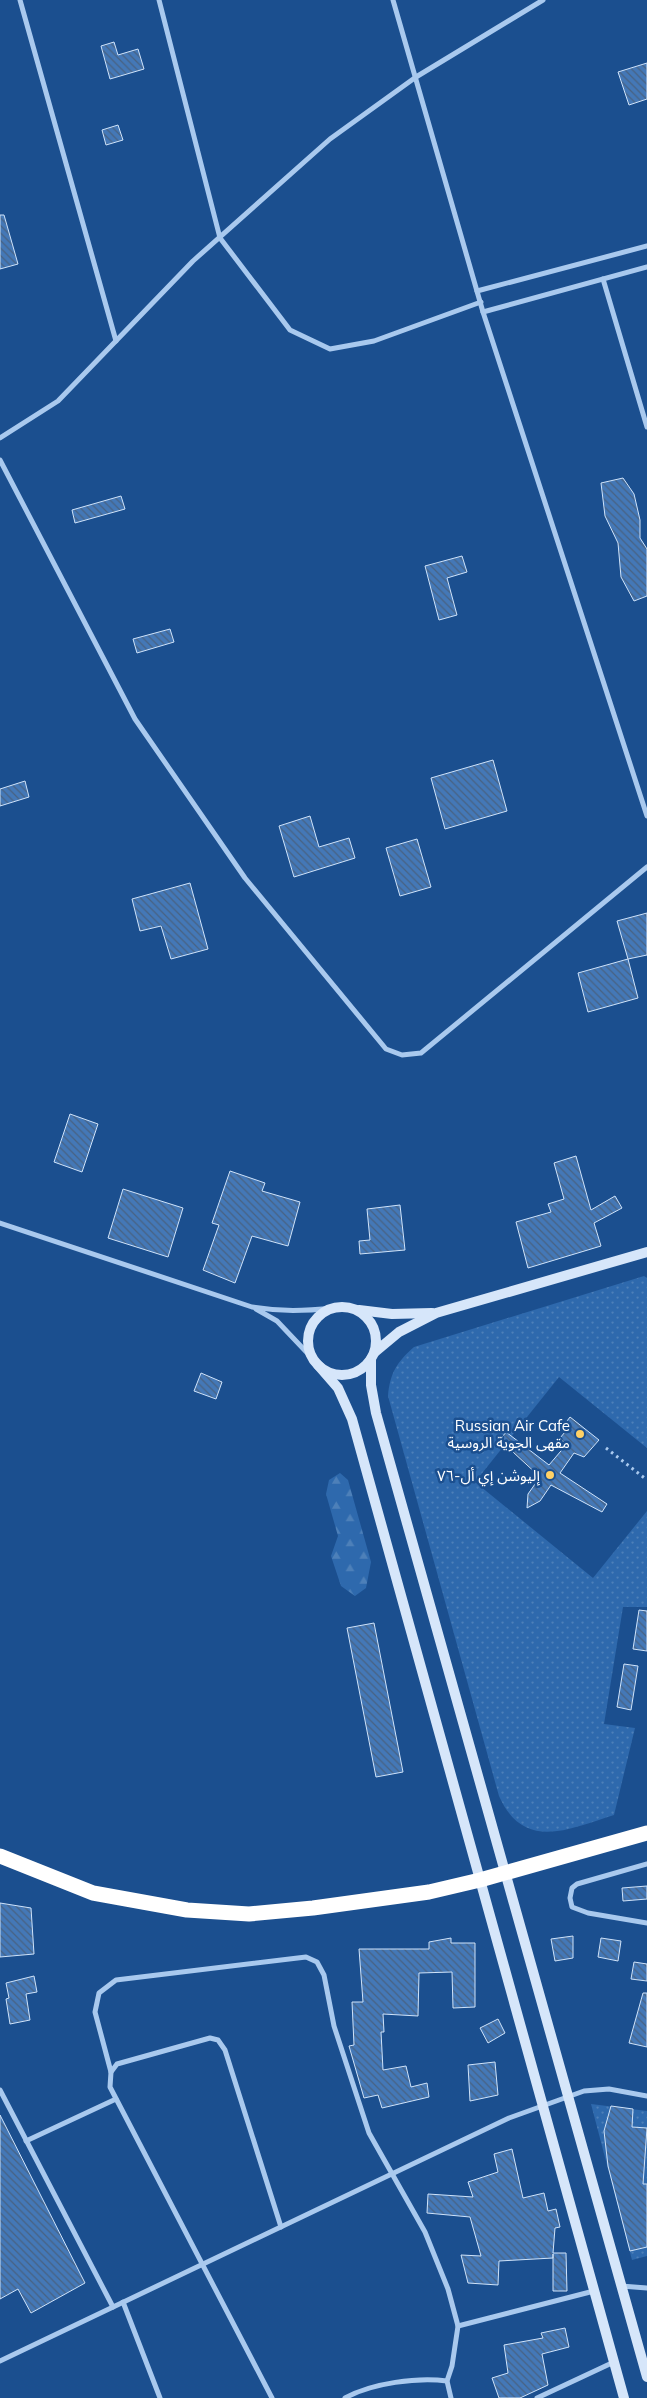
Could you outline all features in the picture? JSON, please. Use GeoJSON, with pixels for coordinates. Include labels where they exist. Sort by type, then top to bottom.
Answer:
{"type":"FeatureCollection","features":[{"type":"Feature","properties":{"kind":"highway"},"geometry":{"type":"LineString","coordinates":[[0,1856],[93,1893],[187,1910],[249,1914],[313,1908],[419,1893],[480,1880],[647,1833]]}},
{"type":"Feature","properties":{"kind":"street"},"geometry":{"type":"LineString","coordinates":[[20,0],[116,341]]}},
{"type":"Feature","properties":{"kind":"street"},"geometry":{"type":"LineString","coordinates":[[159,0],[220,238],[290,330],[330,350],[374,341],[481,302]]}},
{"type":"Feature","properties":{"kind":"street"},"geometry":{"type":"LineString","coordinates":[[393,0],[483,312],[647,816]]}},
{"type":"Feature","properties":{"kind":"street"},"geometry":{"type":"LineString","coordinates":[[0,438],[58,401],[193,261],[330,139],[416,77],[543,0]]}},
{"type":"Feature","properties":{"kind":"street"},"geometry":{"type":"LineString","coordinates":[[477,291],[647,246]]}},
{"type":"Feature","properties":{"kind":"street"},"geometry":{"type":"LineString","coordinates":[[483,312],[647,267]]}},
{"type":"Feature","properties":{"kind":"street"},"geometry":{"type":"LineString","coordinates":[[603,279],[647,427]]}},
{"type":"Feature","properties":{"kind":"street"},"geometry":{"type":"LineString","coordinates":[[0,460],[135,719],[245,878],[386,1049],[402,1055],[421,1053],[647,867]]}},
{"type":"Feature","properties":{"kind":"street"},"geometry":{"type":"LineString","coordinates":[[0,1223],[252,1307],[276,1312],[348,1308],[392,1314],[436,1313]]}},
{"type":"Feature","properties":{"kind":"street"},"geometry":{"type":"LineString","coordinates":[[334,1308],[322,1314],[312,1325],[308,1338],[310,1353],[316,1362],[330,1373],[346,1375],[360,1370],[399,1332],[436,1313],[647,1252]]}},
{"type":"Feature","properties":{"kind":"street"},"geometry":{"type":"LineString","coordinates":[[252,1307],[277,1322],[316,1362],[338,1388],[352,1419],[624,2398]]}},
{"type":"Feature","properties":{"kind":"street"},"geometry":{"type":"LineString","coordinates":[[348,1308],[362,1313],[372,1324],[376,1338],[371,1385],[376,1413],[647,2377]]}},
{"type":"Feature","properties":{"kind":"street"},"geometry":{"type":"LineString","coordinates":[[647,1864],[577,1884],[572,1888],[570,1898],[572,1907],[588,1913],[647,1923]]}},
{"type":"Feature","properties":{"kind":"street"},"geometry":{"type":"LineString","coordinates":[[272,2398],[110,2087],[111,2072],[95,2012],[98,1993],[116,1980],[306,1957],[317,1962],[324,1975],[334,2026],[366,2124],[392,2175],[425,2232],[448,2288],[458,2326],[448,2381],[451,2398]]}},
{"type":"Feature","properties":{"kind":"street"},"geometry":{"type":"LineString","coordinates":[[111,2072],[117,2064],[210,2038],[218,2040],[225,2050],[281,2227]]}},
{"type":"Feature","properties":{"kind":"street"},"geometry":{"type":"LineString","coordinates":[[0,2360],[392,2175],[508,2118],[542,2104],[584,2091],[608,2089],[647,2096]]}},
{"type":"Feature","properties":{"kind":"street"},"geometry":{"type":"LineString","coordinates":[[0,2090],[113,2307]]}},
{"type":"Feature","properties":{"kind":"street"},"geometry":{"type":"LineString","coordinates":[[26,2140],[116,2099]]}},
{"type":"Feature","properties":{"kind":"street"},"geometry":{"type":"LineString","coordinates":[[620,2286],[647,2288]]}},
{"type":"Feature","properties":{"kind":"street"},"geometry":{"type":"LineString","coordinates":[[458,2326],[594,2291]]}},
{"type":"Feature","properties":{"kind":"street"},"geometry":{"type":"LineString","coordinates":[[123,2302],[160,2398]]}},
{"type":"Feature","properties":{"kind":"street"},"geometry":{"type":"LineString","coordinates":[[537,2398],[614,2362]]}},
{"type":"Feature","properties":{"kind":"street"},"geometry":{"type":"LineString","coordinates":[[345,2398],[400,2382],[427,2378],[448,2381]]}},
{"type":"Feature","properties":{"kind":"path"},"geometry":{"type":"LineString","coordinates":[[606,1448],[647,1480]]}},
{"type":"Feature","properties":{"kind":"green space"},"geometry":{"type":"Polygon","coordinates":[[[644,1276],[647,1278],[647,1448],[559,1377],[475,1482],[593,1578],[647,1511],[647,1607],[623,1607],[604,1724],[635,1728],[614,1815],[564,1830],[549,1832],[535,1830],[521,1825],[509,1813],[499,1796],[388,1396],[389,1388],[395,1368],[414,1347],[644,1276]]]}},
{"type":"Feature","properties":{"kind":"green space"},"geometry":{"type":"Polygon","coordinates":[[[340,1473],[348,1480],[371,1562],[366,1588],[355,1596],[341,1586],[331,1556],[338,1536],[326,1494],[329,1480],[340,1473]]]}},
{"type":"Feature","properties":{"kind":"green space"},"geometry":{"type":"Polygon","coordinates":[[[591,2104],[647,2111],[647,2256],[632,2260],[591,2104]]]}},
{"type":"Feature","properties":{"kind":"building"},"geometry":{"type":"Polygon","coordinates":[[[114,42],[118,55],[138,49],[144,69],[110,79],[101,46],[114,42]]]}},
{"type":"Feature","properties":{"kind":"building"},"geometry":{"type":"Polygon","coordinates":[[[647,63],[647,99],[629,105],[618,72],[647,63]]]}},
{"type":"Feature","properties":{"kind":"building"},"geometry":{"type":"Polygon","coordinates":[[[118,125],[123,140],[106,145],[102,130],[118,125]]]}},
{"type":"Feature","properties":{"kind":"building"},"geometry":{"type":"Polygon","coordinates":[[[0,215],[4,215],[18,264],[0,269],[0,215]]]}},
{"type":"Feature","properties":{"kind":"building"},"geometry":{"type":"Polygon","coordinates":[[[623,478],[634,494],[640,520],[640,538],[647,549],[647,596],[634,601],[621,577],[618,543],[605,516],[601,483],[623,478]]]}},
{"type":"Feature","properties":{"kind":"building"},"geometry":{"type":"Polygon","coordinates":[[[121,496],[125,509],[75,523],[72,510],[121,496]]]}},
{"type":"Feature","properties":{"kind":"building"},"geometry":{"type":"Polygon","coordinates":[[[462,556],[467,572],[447,578],[457,615],[439,620],[425,566],[462,556]]]}},
{"type":"Feature","properties":{"kind":"building"},"geometry":{"type":"Polygon","coordinates":[[[170,629],[174,642],[137,653],[133,639],[170,629]]]}},
{"type":"Feature","properties":{"kind":"building"},"geometry":{"type":"Polygon","coordinates":[[[493,760],[507,811],[445,829],[431,778],[493,760]]]}},
{"type":"Feature","properties":{"kind":"building"},"geometry":{"type":"Polygon","coordinates":[[[25,781],[29,797],[0,806],[0,789],[25,781]]]}},
{"type":"Feature","properties":{"kind":"building"},"geometry":{"type":"Polygon","coordinates":[[[310,816],[319,847],[349,838],[355,858],[294,877],[279,826],[310,816]]]}},
{"type":"Feature","properties":{"kind":"building"},"geometry":{"type":"Polygon","coordinates":[[[417,839],[431,887],[400,896],[386,848],[417,839]]]}},
{"type":"Feature","properties":{"kind":"building"},"geometry":{"type":"Polygon","coordinates":[[[190,883],[208,949],[171,959],[161,926],[140,931],[132,899],[190,883]]]}},
{"type":"Feature","properties":{"kind":"building"},"geometry":{"type":"Polygon","coordinates":[[[647,913],[647,955],[628,959],[617,921],[647,913]]]}},
{"type":"Feature","properties":{"kind":"building"},"geometry":{"type":"Polygon","coordinates":[[[628,959],[638,998],[588,1012],[578,973],[628,959]]]}},
{"type":"Feature","properties":{"kind":"building"},"geometry":{"type":"Polygon","coordinates":[[[70,1114],[98,1124],[82,1172],[54,1162],[70,1114]]]}},
{"type":"Feature","properties":{"kind":"building"},"geometry":{"type":"Polygon","coordinates":[[[576,1156],[591,1210],[615,1196],[622,1208],[594,1223],[601,1246],[528,1268],[516,1222],[551,1212],[548,1204],[564,1199],[554,1163],[576,1156]]]}},
{"type":"Feature","properties":{"kind":"building"},"geometry":{"type":"Polygon","coordinates":[[[230,1171],[265,1183],[262,1191],[300,1202],[288,1246],[252,1236],[235,1283],[203,1270],[219,1225],[212,1223],[230,1171]]]}},
{"type":"Feature","properties":{"kind":"building"},"geometry":{"type":"Polygon","coordinates":[[[123,1189],[183,1208],[168,1257],[108,1238],[123,1189]]]}},
{"type":"Feature","properties":{"kind":"building"},"geometry":{"type":"Polygon","coordinates":[[[400,1205],[405,1250],[360,1254],[359,1241],[370,1240],[367,1209],[400,1205]]]}},
{"type":"Feature","properties":{"kind":"building"},"geometry":{"type":"Polygon","coordinates":[[[201,1373],[222,1382],[216,1399],[194,1391],[201,1373]]]}},
{"type":"Feature","properties":{"kind":"building"},"geometry":{"type":"Polygon","coordinates":[[[570,1417],[599,1440],[584,1457],[574,1453],[560,1473],[607,1504],[602,1512],[551,1485],[540,1501],[527,1508],[528,1494],[540,1477],[500,1440],[506,1432],[549,1465],[566,1445],[560,1438],[565,1432],[561,1429],[570,1417]]]}},
{"type":"Feature","properties":{"kind":"building"},"geometry":{"type":"Polygon","coordinates":[[[639,1610],[647,1611],[647,1651],[633,1649],[639,1610]]]}},
{"type":"Feature","properties":{"kind":"building"},"geometry":{"type":"Polygon","coordinates":[[[374,1623],[403,1772],[376,1777],[347,1628],[374,1623]]]}},
{"type":"Feature","properties":{"kind":"building"},"geometry":{"type":"Polygon","coordinates":[[[624,1664],[638,1666],[631,1710],[617,1707],[624,1664]]]}},
{"type":"Feature","properties":{"kind":"building"},"geometry":{"type":"Polygon","coordinates":[[[647,1886],[647,1899],[623,1901],[622,1888],[647,1886]]]}},
{"type":"Feature","properties":{"kind":"building"},"geometry":{"type":"Polygon","coordinates":[[[0,1903],[31,1908],[34,1954],[0,1957],[0,1903]]]}},
{"type":"Feature","properties":{"kind":"building"},"geometry":{"type":"Polygon","coordinates":[[[573,1936],[573,1958],[555,1961],[551,1939],[573,1936]]]}},
{"type":"Feature","properties":{"kind":"building"},"geometry":{"type":"Polygon","coordinates":[[[451,1938],[451,1943],[475,1943],[475,2007],[453,2008],[452,1972],[419,1973],[418,2016],[383,2014],[384,2032],[381,2032],[383,2070],[406,2066],[411,2087],[427,2083],[429,2097],[382,2108],[378,2095],[364,2098],[349,2046],[354,2045],[352,2002],[363,2002],[359,1949],[429,1949],[429,1942],[451,1938]]]}},
{"type":"Feature","properties":{"kind":"building"},"geometry":{"type":"Polygon","coordinates":[[[601,1938],[621,1941],[618,1961],[598,1957],[601,1938]]]}},
{"type":"Feature","properties":{"kind":"building"},"geometry":{"type":"Polygon","coordinates":[[[634,1962],[647,1964],[647,1981],[631,1979],[634,1962]]]}},
{"type":"Feature","properties":{"kind":"building"},"geometry":{"type":"Polygon","coordinates":[[[34,1976],[37,1992],[26,1994],[30,2020],[10,2024],[6,1999],[9,1998],[6,1983],[34,1976]]]}},
{"type":"Feature","properties":{"kind":"building"},"geometry":{"type":"Polygon","coordinates":[[[643,1993],[647,1993],[647,2047],[629,2043],[643,1993]]]}},
{"type":"Feature","properties":{"kind":"building"},"geometry":{"type":"Polygon","coordinates":[[[498,2019],[505,2033],[488,2043],[480,2028],[498,2019]]]}},
{"type":"Feature","properties":{"kind":"building"},"geometry":{"type":"Polygon","coordinates":[[[495,2062],[498,2095],[470,2101],[468,2065],[495,2062]]]}},
{"type":"Feature","properties":{"kind":"building"},"geometry":{"type":"Polygon","coordinates":[[[611,2106],[633,2109],[632,2127],[647,2128],[643,2184],[647,2184],[647,2247],[630,2251],[608,2166],[604,2131],[611,2106]]]}},
{"type":"Feature","properties":{"kind":"building"},"geometry":{"type":"Polygon","coordinates":[[[0,2115],[85,2283],[31,2313],[18,2289],[0,2299],[0,2115]]]}},
{"type":"Feature","properties":{"kind":"building"},"geometry":{"type":"Polygon","coordinates":[[[512,2149],[523,2198],[544,2193],[548,2211],[556,2209],[560,2227],[555,2228],[553,2253],[566,2253],[567,2291],[553,2291],[553,2258],[499,2261],[498,2285],[468,2283],[461,2255],[481,2256],[470,2217],[427,2213],[428,2194],[473,2197],[468,2182],[498,2172],[494,2154],[512,2149]]]}},
{"type":"Feature","properties":{"kind":"building"},"geometry":{"type":"Polygon","coordinates":[[[565,2328],[569,2347],[542,2354],[548,2385],[520,2398],[499,2398],[492,2378],[508,2373],[504,2345],[543,2338],[541,2333],[565,2328]]]}},
{"type":"Feature","properties":{"kind":"place","name":"Russian Air Cafe مقهى الجوية الروسية"},"geometry":{"type":"Point","coordinates":[580,1434]}},
{"type":"Feature","properties":{"kind":"place","name":"إليوشن إي أل-٧٦"},"geometry":{"type":"Point","coordinates":[550,1475]}}]}
